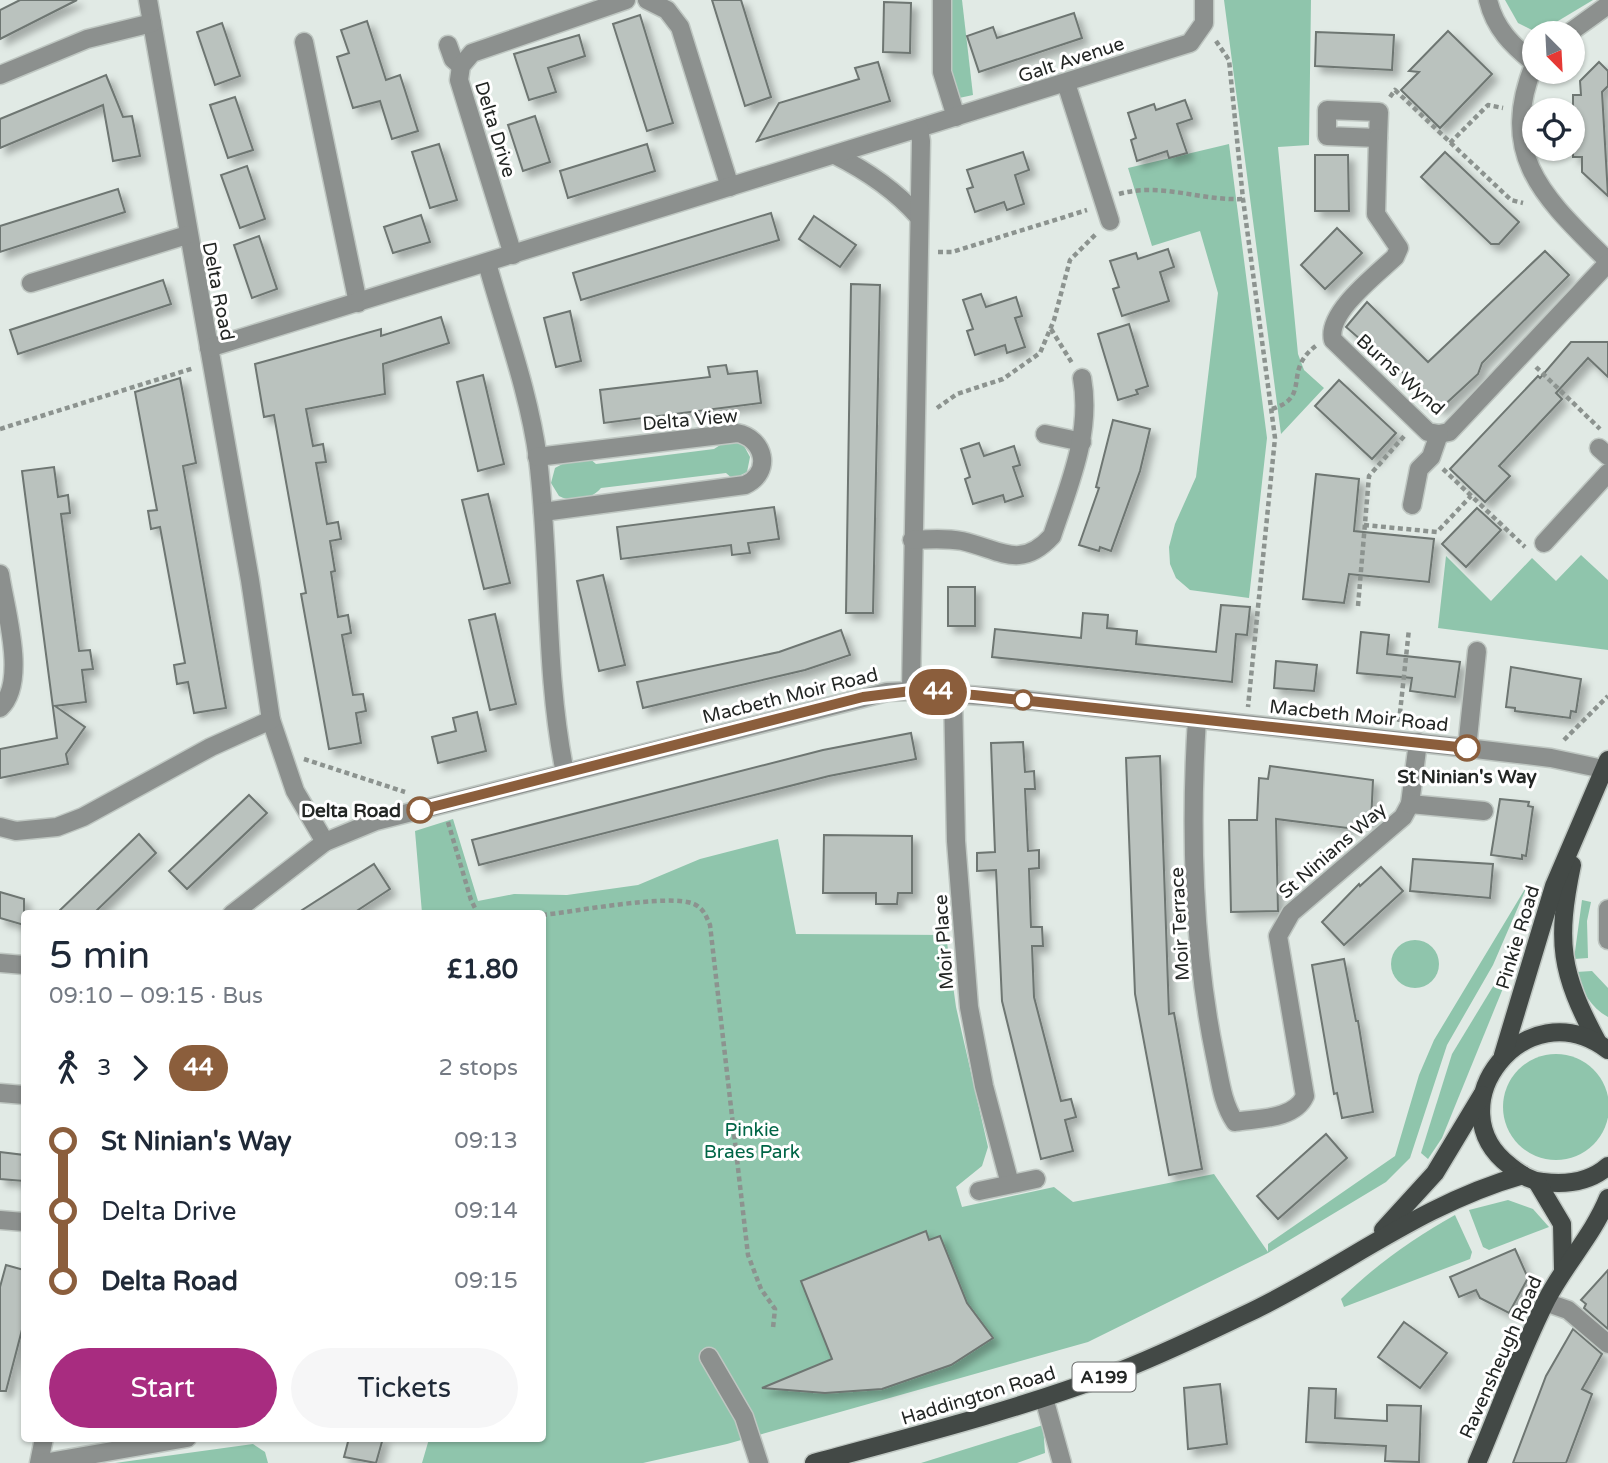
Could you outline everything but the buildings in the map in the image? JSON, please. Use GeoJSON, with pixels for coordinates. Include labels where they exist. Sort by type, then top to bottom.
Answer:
{"type":"FeatureCollection","features":[{"type":"Feature","properties":{"kind":"main road","name":"Pinkie Road"},"geometry":{"type":"LineString","coordinates":[[1503,1055],[1554,886],[1605,764]]}},
{"type":"Feature","properties":{"kind":"main road","name":"Pinkie Road"},"geometry":{"type":"LineString","coordinates":[[1578,834],[1567,890],[1563,940],[1565,968],[1574,998],[1602,1045]]}},
{"type":"Feature","properties":{"kind":"main road","name":"A199"},"geometry":{"type":"LineString","coordinates":[[1602,1045],[1573,1032],[1547,1032],[1523,1040],[1503,1055],[1490,1073],[1483,1092],[1482,1117],[1489,1140],[1503,1161],[1530,1179],[1561,1184],[1584,1180],[1608,1166]]}},
{"type":"Feature","properties":{"kind":"main road","name":"Haddington Road"},"geometry":{"type":"LineString","coordinates":[[1374,1240],[1435,1173],[1483,1092]]}},
{"type":"Feature","properties":{"kind":"main road","name":"Haddington Road"},"geometry":{"type":"LineString","coordinates":[[814,1463],[1044,1398],[1111,1375],[1257,1309],[1374,1240],[1455,1198],[1530,1179]]}},
{"type":"Feature","properties":{"kind":"main road","name":"Ravensheugh Road"},"geometry":{"type":"LineString","coordinates":[[1530,1179],[1562,1224],[1563,1269]]}},
{"type":"Feature","properties":{"kind":"main road","name":"Ravensheugh Road"},"geometry":{"type":"LineString","coordinates":[[1477,1463],[1545,1302],[1563,1269],[1586,1240],[1608,1198]]}},
{"type":"Feature","properties":{"kind":"street","name":"Delta Road"},"geometry":{"type":"LineString","coordinates":[[148,0],[187,235],[250,580],[271,720],[295,791],[325,842]]}},
{"type":"Feature","properties":{"kind":"street","name":"Delta Drive"},"geometry":{"type":"LineString","coordinates":[[513,255],[459,80],[461,66],[472,53],[626,0]]}},
{"type":"Feature","properties":{"kind":"street"},"geometry":{"type":"LineString","coordinates":[[647,0],[667,10],[680,27],[730,187]]}},
{"type":"Feature","properties":{"kind":"street"},"geometry":{"type":"LineString","coordinates":[[942,0],[942,72],[956,117]]}},
{"type":"Feature","properties":{"kind":"street"},"geometry":{"type":"LineString","coordinates":[[1204,0],[1204,23]]}},
{"type":"Feature","properties":{"kind":"street"},"geometry":{"type":"LineString","coordinates":[[1488,0],[1493,19],[1511,44],[1522,52]]}},
{"type":"Feature","properties":{"kind":"street"},"geometry":{"type":"LineString","coordinates":[[1586,21],[1608,5]]}},
{"type":"Feature","properties":{"kind":"street"},"geometry":{"type":"LineString","coordinates":[[0,75],[87,39],[152,23]]}},
{"type":"Feature","properties":{"kind":"street","name":"Galt Avenue"},"geometry":{"type":"LineString","coordinates":[[919,128],[1190,43],[1204,23]]}},
{"type":"Feature","properties":{"kind":"street"},"geometry":{"type":"LineString","coordinates":[[304,42],[358,303]]}},
{"type":"Feature","properties":{"kind":"street"},"geometry":{"type":"LineString","coordinates":[[448,45],[453,60],[461,66]]}},
{"type":"Feature","properties":{"kind":"street"},"geometry":{"type":"LineString","coordinates":[[1066,83],[1110,221]]}},
{"type":"Feature","properties":{"kind":"street"},"geometry":{"type":"LineString","coordinates":[[1528,84],[1520,111],[1520,136],[1540,186],[1558,211],[1608,262]]}},
{"type":"Feature","properties":{"kind":"street"},"geometry":{"type":"LineString","coordinates":[[1327,110],[1379,112],[1378,138],[1327,136],[1327,110]]}},
{"type":"Feature","properties":{"kind":"street"},"geometry":{"type":"LineString","coordinates":[[210,356],[358,303],[919,128],[921,141],[911,691]]}},
{"type":"Feature","properties":{"kind":"street","name":"Burns Wynd"},"geometry":{"type":"LineString","coordinates":[[1378,138],[1376,214],[1399,248],[1395,257],[1341,310],[1333,322],[1333,340],[1428,432],[1448,432],[1608,262]]}},
{"type":"Feature","properties":{"kind":"street"},"geometry":{"type":"LineString","coordinates":[[835,155],[867,171],[891,189],[918,216]]}},
{"type":"Feature","properties":{"kind":"street","name":"Delta Road"},"geometry":{"type":"LineString","coordinates":[[31,283],[187,235]]}},
{"type":"Feature","properties":{"kind":"street"},"geometry":{"type":"LineString","coordinates":[[487,263],[528,405],[537,457],[543,512],[552,688],[565,773]]}},
{"type":"Feature","properties":{"kind":"street"},"geometry":{"type":"LineString","coordinates":[[912,540],[961,541],[1010,556],[1042,548],[1052,536],[1082,442],[1086,419],[1082,379]]}},
{"type":"Feature","properties":{"kind":"street","name":"Delta View"},"geometry":{"type":"LineString","coordinates":[[537,457],[737,433],[751,436],[758,444],[763,459],[761,471],[755,480],[745,485],[543,512]]}},
{"type":"Feature","properties":{"kind":"street"},"geometry":{"type":"LineString","coordinates":[[1045,434],[1082,442]]}},
{"type":"Feature","properties":{"kind":"street"},"geometry":{"type":"LineString","coordinates":[[1412,505],[1419,469],[1431,457],[1439,434]]}},
{"type":"Feature","properties":{"kind":"street"},"geometry":{"type":"LineString","coordinates":[[1544,543],[1608,473]]}},
{"type":"Feature","properties":{"kind":"street"},"geometry":{"type":"LineString","coordinates":[[0,574],[16,677],[9,698],[0,708]]}},
{"type":"Feature","properties":{"kind":"street"},"geometry":{"type":"LineString","coordinates":[[1467,748],[1477,651]]}},
{"type":"Feature","properties":{"kind":"street","name":"Macbeth Moir Road"},"geometry":{"type":"LineString","coordinates":[[237,910],[325,842],[376,821],[863,697],[911,691],[953,693],[1605,764]]}},
{"type":"Feature","properties":{"kind":"street","name":"Moir Place"},"geometry":{"type":"LineString","coordinates":[[953,693],[956,841],[969,1007],[984,1086],[1010,1184]]}},
{"type":"Feature","properties":{"kind":"street","name":"Moir Terrace"},"geometry":{"type":"LineString","coordinates":[[1197,719],[1194,782],[1200,962],[1207,1017],[1226,1108],[1235,1122]]}},
{"type":"Feature","properties":{"kind":"street"},"geometry":{"type":"LineString","coordinates":[[0,827],[16,831],[57,827],[83,817],[211,747],[271,720]]}},
{"type":"Feature","properties":{"kind":"street","name":"St Ninians Way"},"geometry":{"type":"LineString","coordinates":[[1235,1122],[1290,1112],[1300,1107],[1306,1084],[1278,936],[1291,913],[1398,821],[1410,804],[1418,742]]}},
{"type":"Feature","properties":{"kind":"street","name":"St Ninians Way"},"geometry":{"type":"LineString","coordinates":[[1410,804],[1484,811]]}},
{"type":"Feature","properties":{"kind":"street"},"geometry":{"type":"LineString","coordinates":[[1608,909],[1608,940]]}},
{"type":"Feature","properties":{"kind":"street"},"geometry":{"type":"LineString","coordinates":[[0,963],[21,965]]}},
{"type":"Feature","properties":{"kind":"street"},"geometry":{"type":"LineString","coordinates":[[0,1093],[21,1095]]}},
{"type":"Feature","properties":{"kind":"street"},"geometry":{"type":"LineString","coordinates":[[979,1191],[1036,1179]]}},
{"type":"Feature","properties":{"kind":"street"},"geometry":{"type":"LineString","coordinates":[[0,1220],[21,1222]]}},
{"type":"Feature","properties":{"kind":"street"},"geometry":{"type":"LineString","coordinates":[[1545,1302],[1568,1310],[1608,1344]]}},
{"type":"Feature","properties":{"kind":"street"},"geometry":{"type":"LineString","coordinates":[[709,1357],[744,1417],[759,1463]]}},
{"type":"Feature","properties":{"kind":"street"},"geometry":{"type":"LineString","coordinates":[[1044,1398],[1062,1463]]}},
{"type":"Feature","properties":{"kind":"street"},"geometry":{"type":"LineString","coordinates":[[44,1442],[41,1463],[164,1442]]}},
{"type":"Feature","properties":{"kind":"path"},"geometry":{"type":"LineString","coordinates":[[1204,23],[1229,60],[1243,199],[1275,438],[1246,725]]}},
{"type":"Feature","properties":{"kind":"path"},"geometry":{"type":"LineString","coordinates":[[1379,112],[1395,90],[1511,200],[1523,203]]}},
{"type":"Feature","properties":{"kind":"path"},"geometry":{"type":"LineString","coordinates":[[1450,143],[1488,105],[1520,111]]}},
{"type":"Feature","properties":{"kind":"path"},"geometry":{"type":"LineString","coordinates":[[918,252],[952,253],[1083,213],[1103,198],[1134,190],[1164,189],[1219,200],[1243,199]]}},
{"type":"Feature","properties":{"kind":"path"},"geometry":{"type":"LineString","coordinates":[[914,424],[957,394],[1003,379],[1040,353],[1051,328],[1070,260],[1110,221]]}},
{"type":"Feature","properties":{"kind":"path"},"geometry":{"type":"LineString","coordinates":[[1051,328],[1082,379]]}},
{"type":"Feature","properties":{"kind":"path"},"geometry":{"type":"LineString","coordinates":[[1272,410],[1288,404],[1294,397],[1299,363],[1306,353],[1333,340]]}},
{"type":"Feature","properties":{"kind":"path"},"geometry":{"type":"LineString","coordinates":[[1522,353],[1605,447]]}},
{"type":"Feature","properties":{"kind":"path"},"geometry":{"type":"LineString","coordinates":[[0,429],[210,356]]}},
{"type":"Feature","properties":{"kind":"path"},"geometry":{"type":"LineString","coordinates":[[1358,606],[1368,476],[1418,422]]}},
{"type":"Feature","properties":{"kind":"path"},"geometry":{"type":"LineString","coordinates":[[1431,457],[1532,554],[1544,543]]}},
{"type":"Feature","properties":{"kind":"path"},"geometry":{"type":"LineString","coordinates":[[1396,740],[1409,629]]}},
{"type":"Feature","properties":{"kind":"path"},"geometry":{"type":"LineString","coordinates":[[1551,758],[1566,737],[1608,696]]}},
{"type":"Feature","properties":{"kind":"path"},"geometry":{"type":"LineString","coordinates":[[546,915],[663,901],[692,903],[704,911],[711,939],[748,1255],[761,1289],[775,1309],[773,1328]]}},
{"type":"Feature","properties":{"kind":"green space"},"geometry":{"type":"Polygon","coordinates":[[[949,0],[962,0],[973,95],[959,98],[950,76],[949,0]]]}},
{"type":"Feature","properties":{"kind":"green space"},"geometry":{"type":"Polygon","coordinates":[[[1224,0],[1311,0],[1309,145],[1278,147],[1298,354],[1304,370],[1324,388],[1281,434],[1224,0]]]}},
{"type":"Feature","properties":{"kind":"green space"},"geometry":{"type":"Polygon","coordinates":[[[1505,0],[1593,0],[1558,21],[1522,21],[1522,25],[1518,23],[1505,0]]]}},
{"type":"Feature","properties":{"kind":"green space"},"geometry":{"type":"Polygon","coordinates":[[[1229,144],[1267,438],[1249,598],[1190,590],[1176,578],[1170,564],[1169,547],[1175,524],[1196,477],[1218,293],[1200,231],[1152,246],[1128,168],[1229,144]]]}},
{"type":"Feature","properties":{"kind":"green space"},"geometry":{"type":"Polygon","coordinates":[[[728,440],[743,444],[750,457],[747,472],[733,479],[726,473],[601,488],[587,498],[576,500],[559,496],[551,483],[555,468],[568,461],[589,458],[596,464],[714,449],[728,440]]]}},
{"type":"Feature","properties":{"kind":"green space"},"geometry":{"type":"Polygon","coordinates":[[[1581,555],[1608,580],[1608,650],[1438,628],[1446,556],[1491,601],[1532,558],[1556,581],[1581,555]]]}},
{"type":"Feature","properties":{"kind":"green space","name":"Pinkie Braes Park"},"geometry":{"type":"Polygon","coordinates":[[[453,819],[478,901],[514,894],[567,895],[638,885],[700,859],[778,839],[796,934],[946,935],[956,1007],[988,1147],[982,1166],[956,1187],[962,1207],[1054,1187],[1073,1202],[1214,1174],[1268,1252],[1268,1244],[1395,1156],[1419,1075],[1434,1040],[1528,884],[1493,965],[1447,1045],[1410,1158],[1386,1182],[1268,1253],[1088,1342],[727,1444],[643,1463],[422,1463],[428,1442],[546,1442],[546,910],[422,910],[415,831],[453,819]]]}},
{"type":"Feature","properties":{"kind":"green space"},"geometry":{"type":"Polygon","coordinates":[[[1582,900],[1591,902],[1587,921],[1588,958],[1574,959],[1582,900]]]}},
{"type":"Feature","properties":{"kind":"green space"},"geometry":{"type":"Polygon","coordinates":[[[1415,940],[1432,947],[1439,964],[1432,981],[1415,988],[1398,981],[1391,964],[1398,947],[1415,940]]]}},
{"type":"Feature","properties":{"kind":"green space"},"geometry":{"type":"Polygon","coordinates":[[[1503,970],[1510,971],[1442,1138],[1428,1159],[1421,1153],[1452,1054],[1503,970]]]}},
{"type":"Feature","properties":{"kind":"green space"},"geometry":{"type":"Polygon","coordinates":[[[1592,971],[1608,988],[1608,1017],[1588,998],[1576,972],[1592,971]]]}},
{"type":"Feature","properties":{"kind":"green space"},"geometry":{"type":"Polygon","coordinates":[[[1556,1054],[1576,1058],[1593,1070],[1605,1087],[1609,1107],[1605,1127],[1593,1144],[1576,1156],[1556,1160],[1536,1156],[1519,1144],[1507,1127],[1503,1107],[1507,1087],[1519,1070],[1536,1058],[1556,1054]]]}},
{"type":"Feature","properties":{"kind":"green space"},"geometry":{"type":"Polygon","coordinates":[[[1508,1200],[1533,1209],[1549,1227],[1489,1250],[1483,1247],[1469,1210],[1508,1200]]]}},
{"type":"Feature","properties":{"kind":"green space"},"geometry":{"type":"Polygon","coordinates":[[[1455,1215],[1472,1252],[1470,1259],[1344,1307],[1341,1299],[1367,1275],[1410,1243],[1455,1215]]]}},
{"type":"Feature","properties":{"kind":"green space"},"geometry":{"type":"Polygon","coordinates":[[[1043,1425],[1045,1453],[1017,1463],[921,1463],[1043,1425]]]}},
{"type":"Feature","properties":{"kind":"green space"},"geometry":{"type":"Polygon","coordinates":[[[253,1444],[265,1452],[268,1463],[115,1463],[253,1444]]]}},
{"type":"Feature","properties":{"kind":"bus line","name":"44"},"geometry":{"type":"LineString","coordinates":[[420,810],[887,692],[996,696],[1467,748]]}},
{"type":"Feature","properties":{"kind":"place","name":"St Ninian's Way"},"geometry":{"type":"Point","coordinates":[1467,748]}},
{"type":"Feature","properties":{"kind":"place","name":"Delta Road"},"geometry":{"type":"Point","coordinates":[420,810]}}]}
